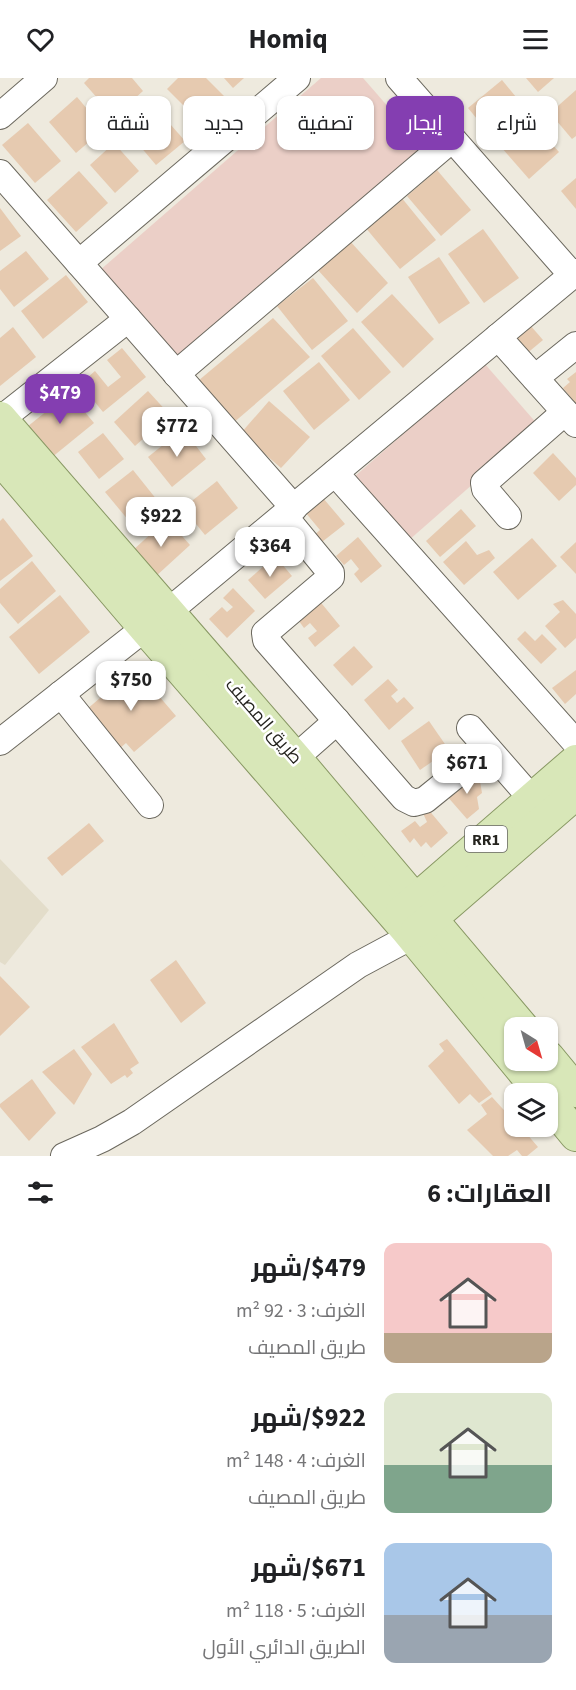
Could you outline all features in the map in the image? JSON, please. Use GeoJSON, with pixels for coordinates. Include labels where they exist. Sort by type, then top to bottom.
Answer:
{"type":"FeatureCollection","features":[{"type":"Feature","properties":{"kind":"main road","name":"طريق المصيف"},"geometry":{"type":"LineString","coordinates":[[1,419],[157,620],[414,918],[512,1017]]}},
{"type":"Feature","properties":{"kind":"main road","name":"طريق المصيف"},"geometry":{"type":"LineString","coordinates":[[0,458],[295,758],[534,1083]]}},
{"type":"Feature","properties":{"kind":"main road","name":"RR1"},"geometry":{"type":"LineString","coordinates":[[414,918],[532,799],[576,761]]}},
{"type":"Feature","properties":{"kind":"main road","name":"RR1"},"geometry":{"type":"LineString","coordinates":[[414,918],[576,793]]}},
{"type":"Feature","properties":{"kind":"main road"},"geometry":{"type":"LineString","coordinates":[[558,1070],[576,1092]]}},
{"type":"Feature","properties":{"kind":"main road"},"geometry":{"type":"LineString","coordinates":[[558,1113],[576,1135]]}},
{"type":"Feature","properties":{"kind":"street"},"geometry":{"type":"LineString","coordinates":[[0,116],[44,78]]}},
{"type":"Feature","properties":{"kind":"street"},"geometry":{"type":"LineString","coordinates":[[79,263],[297,78]]}},
{"type":"Feature","properties":{"kind":"street"},"geometry":{"type":"LineString","coordinates":[[399,78],[415,96]]}},
{"type":"Feature","properties":{"kind":"street"},"geometry":{"type":"LineString","coordinates":[[176,374],[439,150]]}},
{"type":"Feature","properties":{"kind":"street"},"geometry":{"type":"LineString","coordinates":[[0,742],[157,620],[574,273],[462,150]]}},
{"type":"Feature","properties":{"kind":"street"},"geometry":{"type":"LineString","coordinates":[[0,173],[176,374],[289,512],[331,573],[331,576],[265,633],[266,640],[408,801],[425,800],[488,748]]}},
{"type":"Feature","properties":{"kind":"street"},"geometry":{"type":"LineString","coordinates":[[1,419],[128,319]]}},
{"type":"Feature","properties":{"kind":"street"},"geometry":{"type":"LineString","coordinates":[[498,337],[571,418],[484,483],[485,489],[508,516]]}},
{"type":"Feature","properties":{"kind":"street"},"geometry":{"type":"LineString","coordinates":[[535,378],[576,345]]}},
{"type":"Feature","properties":{"kind":"street"},"geometry":{"type":"LineString","coordinates":[[335,473],[576,743]]}},
{"type":"Feature","properties":{"kind":"street"},"geometry":{"type":"LineString","coordinates":[[61,694],[150,805]]}},
{"type":"Feature","properties":{"kind":"street"},"geometry":{"type":"LineString","coordinates":[[295,758],[337,721]]}},
{"type":"Feature","properties":{"kind":"street"},"geometry":{"type":"LineString","coordinates":[[470,728],[532,799]]}},
{"type":"Feature","properties":{"kind":"street"},"geometry":{"type":"LineString","coordinates":[[64,1156],[132,1122],[358,965],[414,918]]}},
{"type":"Feature","properties":{"kind":"shaded area"},"geometry":{"type":"Polygon","coordinates":[[[321,78],[363,78],[386,104],[386,150],[424,150],[171,370],[91,278],[238,150],[265,150],[265,127],[277,116],[277,150],[374,150],[374,96],[300,96],[321,78]]]}},
{"type":"Feature","properties":{"kind":"shaded area"},"geometry":{"type":"Polygon","coordinates":[[[484,363],[539,426],[400,548],[345,485],[484,363]]]}},
{"type":"Feature","properties":{"kind":"shaded area"},"geometry":{"type":"Polygon","coordinates":[[[0,859],[49,910],[5,965],[0,962],[0,859]]]}},
{"type":"Feature","properties":{"kind":"building"},"geometry":{"type":"Polygon","coordinates":[[[89,78],[132,78],[143,91],[137,96],[95,96],[84,83],[89,78]]]}},
{"type":"Feature","properties":{"kind":"building"},"geometry":{"type":"Polygon","coordinates":[[[178,78],[206,78],[224,96],[183,96],[183,105],[167,89],[178,78]]]}},
{"type":"Feature","properties":{"kind":"building"},"geometry":{"type":"Polygon","coordinates":[[[224,78],[244,78],[233,88],[224,78]]]}},
{"type":"Feature","properties":{"kind":"building"},"geometry":{"type":"Polygon","coordinates":[[[526,78],[554,78],[538,92],[526,78]]]}},
{"type":"Feature","properties":{"kind":"building"},"geometry":{"type":"Polygon","coordinates":[[[502,80],[515,96],[483,96],[502,80]]]}},
{"type":"Feature","properties":{"kind":"building"},"geometry":{"type":"Polygon","coordinates":[[[576,90],[576,136],[572,139],[558,122],[558,106],[576,90]]]}},
{"type":"Feature","properties":{"kind":"building"},"geometry":{"type":"Polygon","coordinates":[[[77,97],[86,108],[86,144],[76,153],[49,122],[77,97]]]}},
{"type":"Feature","properties":{"kind":"building"},"geometry":{"type":"Polygon","coordinates":[[[476,101],[476,118],[468,108],[476,101]]]}},
{"type":"Feature","properties":{"kind":"building"},"geometry":{"type":"Polygon","coordinates":[[[28,123],[61,161],[35,183],[2,145],[28,123]]]}},
{"type":"Feature","properties":{"kind":"building"},"geometry":{"type":"Polygon","coordinates":[[[171,125],[183,139],[183,143],[156,165],[143,150],[171,150],[171,125]]]}},
{"type":"Feature","properties":{"kind":"building"},"geometry":{"type":"Polygon","coordinates":[[[106,150],[120,150],[139,171],[115,193],[90,165],[106,150]]]}},
{"type":"Feature","properties":{"kind":"building"},"geometry":{"type":"Polygon","coordinates":[[[504,150],[557,150],[559,152],[529,179],[504,150]]]}},
{"type":"Feature","properties":{"kind":"building"},"geometry":{"type":"Polygon","coordinates":[[[437,170],[471,210],[441,236],[407,196],[437,170]]]}},
{"type":"Feature","properties":{"kind":"building"},"geometry":{"type":"Polygon","coordinates":[[[79,171],[108,203],[76,232],[47,200],[79,171]]]}},
{"type":"Feature","properties":{"kind":"building"},"geometry":{"type":"Polygon","coordinates":[[[576,178],[576,209],[561,191],[576,178]]]}},
{"type":"Feature","properties":{"kind":"building"},"geometry":{"type":"Polygon","coordinates":[[[401,197],[436,240],[400,269],[365,227],[401,197]]]}},
{"type":"Feature","properties":{"kind":"building"},"geometry":{"type":"Polygon","coordinates":[[[0,208],[21,236],[0,251],[0,208]]]}},
{"type":"Feature","properties":{"kind":"building"},"geometry":{"type":"Polygon","coordinates":[[[483,229],[519,278],[484,303],[448,254],[483,229]]]}},
{"type":"Feature","properties":{"kind":"building"},"geometry":{"type":"Polygon","coordinates":[[[349,240],[388,283],[357,313],[317,269],[349,240]]]}},
{"type":"Feature","properties":{"kind":"building"},"geometry":{"type":"Polygon","coordinates":[[[26,251],[49,279],[14,307],[0,289],[0,271],[26,251]]]}},
{"type":"Feature","properties":{"kind":"building"},"geometry":{"type":"Polygon","coordinates":[[[439,257],[470,303],[439,324],[408,277],[439,257]]]}},
{"type":"Feature","properties":{"kind":"building"},"geometry":{"type":"Polygon","coordinates":[[[66,275],[88,302],[43,339],[21,311],[66,275]]]}},
{"type":"Feature","properties":{"kind":"building"},"geometry":{"type":"Polygon","coordinates":[[[313,278],[348,321],[312,350],[277,306],[313,278]]]}},
{"type":"Feature","properties":{"kind":"building"},"geometry":{"type":"Polygon","coordinates":[[[392,294],[434,339],[403,368],[361,322],[392,294]]]}},
{"type":"Feature","properties":{"kind":"building"},"geometry":{"type":"Polygon","coordinates":[[[273,318],[310,357],[232,424],[198,381],[273,318]]]}},
{"type":"Feature","properties":{"kind":"building"},"geometry":{"type":"Polygon","coordinates":[[[530,325],[543,340],[519,360],[506,345],[530,325]]]}},
{"type":"Feature","properties":{"kind":"building"},"geometry":{"type":"Polygon","coordinates":[[[13,327],[36,357],[0,386],[0,338],[13,327]]]}},
{"type":"Feature","properties":{"kind":"building"},"geometry":{"type":"Polygon","coordinates":[[[353,328],[391,372],[359,400],[321,356],[353,328]]]}},
{"type":"Feature","properties":{"kind":"building"},"geometry":{"type":"Polygon","coordinates":[[[122,348],[146,377],[103,412],[80,384],[95,371],[108,387],[121,377],[107,360],[122,348]]]}},
{"type":"Feature","properties":{"kind":"building"},"geometry":{"type":"Polygon","coordinates":[[[319,362],[350,400],[314,430],[283,391],[319,362]]]}},
{"type":"Feature","properties":{"kind":"building"},"geometry":{"type":"Polygon","coordinates":[[[576,372],[576,404],[563,388],[570,382],[567,379],[576,372]]]}},
{"type":"Feature","properties":{"kind":"building"},"geometry":{"type":"Polygon","coordinates":[[[148,391],[170,415],[135,446],[114,422],[148,391]]]}},
{"type":"Feature","properties":{"kind":"building"},"geometry":{"type":"Polygon","coordinates":[[[69,393],[94,423],[51,458],[27,427],[69,393]]]}},
{"type":"Feature","properties":{"kind":"building"},"geometry":{"type":"Polygon","coordinates":[[[269,401],[310,437],[281,468],[241,433],[269,401]]]}},
{"type":"Feature","properties":{"kind":"building"},"geometry":{"type":"Polygon","coordinates":[[[183,429],[206,459],[172,487],[148,457],[183,429]]]}},
{"type":"Feature","properties":{"kind":"building"},"geometry":{"type":"Polygon","coordinates":[[[103,433],[124,459],[99,479],[78,452],[103,433]]]}},
{"type":"Feature","properties":{"kind":"building"},"geometry":{"type":"Polygon","coordinates":[[[553,453],[576,478],[576,485],[559,501],[533,473],[553,453]]]}},
{"type":"Feature","properties":{"kind":"building"},"geometry":{"type":"Polygon","coordinates":[[[133,470],[161,505],[134,527],[105,492],[133,470]]]}},
{"type":"Feature","properties":{"kind":"building"},"geometry":{"type":"Polygon","coordinates":[[[217,481],[238,508],[205,535],[183,508],[217,481]]]}},
{"type":"Feature","properties":{"kind":"building"},"geometry":{"type":"Polygon","coordinates":[[[323,498],[345,524],[318,545],[312,537],[320,530],[305,512],[323,498]]]}},
{"type":"Feature","properties":{"kind":"building"},"geometry":{"type":"Polygon","coordinates":[[[461,509],[476,526],[440,557],[426,541],[461,509]]]}},
{"type":"Feature","properties":{"kind":"building"},"geometry":{"type":"Polygon","coordinates":[[[3,518],[33,556],[0,581],[0,521],[3,518]]]}},
{"type":"Feature","properties":{"kind":"building"},"geometry":{"type":"Polygon","coordinates":[[[167,519],[190,545],[155,577],[131,552],[167,519]]]}},
{"type":"Feature","properties":{"kind":"building"},"geometry":{"type":"Polygon","coordinates":[[[358,537],[382,566],[361,583],[354,574],[359,569],[351,559],[344,565],[336,556],[358,537]]]}},
{"type":"Feature","properties":{"kind":"building"},"geometry":{"type":"Polygon","coordinates":[[[532,538],[557,566],[518,600],[493,572],[532,538]]]}},
{"type":"Feature","properties":{"kind":"building"},"geometry":{"type":"Polygon","coordinates":[[[466,541],[477,555],[489,550],[495,558],[464,585],[443,562],[466,541]]]}},
{"type":"Feature","properties":{"kind":"building"},"geometry":{"type":"Polygon","coordinates":[[[576,542],[576,574],[560,557],[576,542]]]}},
{"type":"Feature","properties":{"kind":"building"},"geometry":{"type":"Polygon","coordinates":[[[275,556],[292,576],[265,599],[248,580],[275,556]]]}},
{"type":"Feature","properties":{"kind":"building"},"geometry":{"type":"Polygon","coordinates":[[[32,561],[56,591],[18,624],[0,603],[0,589],[32,561]]]}},
{"type":"Feature","properties":{"kind":"building"},"geometry":{"type":"Polygon","coordinates":[[[233,588],[255,611],[227,638],[209,619],[222,607],[227,612],[233,607],[223,598],[233,588]]]}},
{"type":"Feature","properties":{"kind":"building"},"geometry":{"type":"Polygon","coordinates":[[[60,595],[90,632],[39,674],[9,637],[60,595]]]}},
{"type":"Feature","properties":{"kind":"building"},"geometry":{"type":"Polygon","coordinates":[[[318,599],[340,626],[315,647],[308,638],[317,631],[310,623],[304,628],[296,617],[318,599]]]}},
{"type":"Feature","properties":{"kind":"building"},"geometry":{"type":"Polygon","coordinates":[[[563,600],[576,614],[576,638],[565,648],[545,626],[560,612],[553,604],[563,600]]]}},
{"type":"Feature","properties":{"kind":"building"},"geometry":{"type":"Polygon","coordinates":[[[525,631],[535,641],[542,634],[557,649],[541,664],[517,639],[525,631]]]}},
{"type":"Feature","properties":{"kind":"building"},"geometry":{"type":"Polygon","coordinates":[[[354,646],[373,667],[352,686],[333,665],[354,646]]]}},
{"type":"Feature","properties":{"kind":"building"},"geometry":{"type":"Polygon","coordinates":[[[135,668],[176,716],[134,752],[126,743],[119,749],[86,710],[135,668]]]}},
{"type":"Feature","properties":{"kind":"building"},"geometry":{"type":"Polygon","coordinates":[[[576,670],[576,694],[565,704],[552,688],[576,670]]]}},
{"type":"Feature","properties":{"kind":"building"},"geometry":{"type":"Polygon","coordinates":[[[388,679],[398,690],[391,696],[397,703],[404,697],[414,708],[389,730],[364,700],[388,679]]]}},
{"type":"Feature","properties":{"kind":"building"},"geometry":{"type":"Polygon","coordinates":[[[429,721],[449,750],[420,770],[401,741],[429,721]]]}},
{"type":"Feature","properties":{"kind":"building"},"geometry":{"type":"Polygon","coordinates":[[[471,772],[480,781],[482,793],[477,797],[479,809],[467,819],[446,795],[471,772]]]}},
{"type":"Feature","properties":{"kind":"building"},"geometry":{"type":"Polygon","coordinates":[[[427,808],[448,833],[431,848],[426,842],[421,847],[414,838],[410,843],[401,831],[415,821],[420,827],[427,822],[422,811],[427,808]]]}},
{"type":"Feature","properties":{"kind":"building"},"geometry":{"type":"Polygon","coordinates":[[[89,823],[104,841],[62,876],[47,858],[89,823]]]}},
{"type":"Feature","properties":{"kind":"building"},"geometry":{"type":"Polygon","coordinates":[[[176,960],[206,1003],[181,1023],[150,980],[176,960]]]}},
{"type":"Feature","properties":{"kind":"building"},"geometry":{"type":"Polygon","coordinates":[[[0,976],[30,1007],[0,1036],[0,976]]]}},
{"type":"Feature","properties":{"kind":"building"},"geometry":{"type":"Polygon","coordinates":[[[114,1023],[139,1063],[130,1069],[133,1073],[127,1078],[125,1075],[111,1084],[81,1047],[114,1023]]]}},
{"type":"Feature","properties":{"kind":"building"},"geometry":{"type":"Polygon","coordinates":[[[447,1039],[492,1094],[479,1103],[470,1094],[459,1104],[428,1066],[444,1051],[439,1044],[447,1039]]]}},
{"type":"Feature","properties":{"kind":"building"},"geometry":{"type":"Polygon","coordinates":[[[74,1049],[92,1074],[74,1105],[42,1072],[74,1049]]]}},
{"type":"Feature","properties":{"kind":"building"},"geometry":{"type":"Polygon","coordinates":[[[32,1079],[56,1113],[29,1141],[0,1107],[0,1104],[32,1079]]]}},
{"type":"Feature","properties":{"kind":"building"},"geometry":{"type":"Polygon","coordinates":[[[492,1097],[504,1110],[504,1137],[529,1137],[538,1147],[527,1156],[522,1156],[517,1150],[508,1156],[493,1156],[467,1130],[487,1114],[481,1105],[492,1097]]]}}]}
